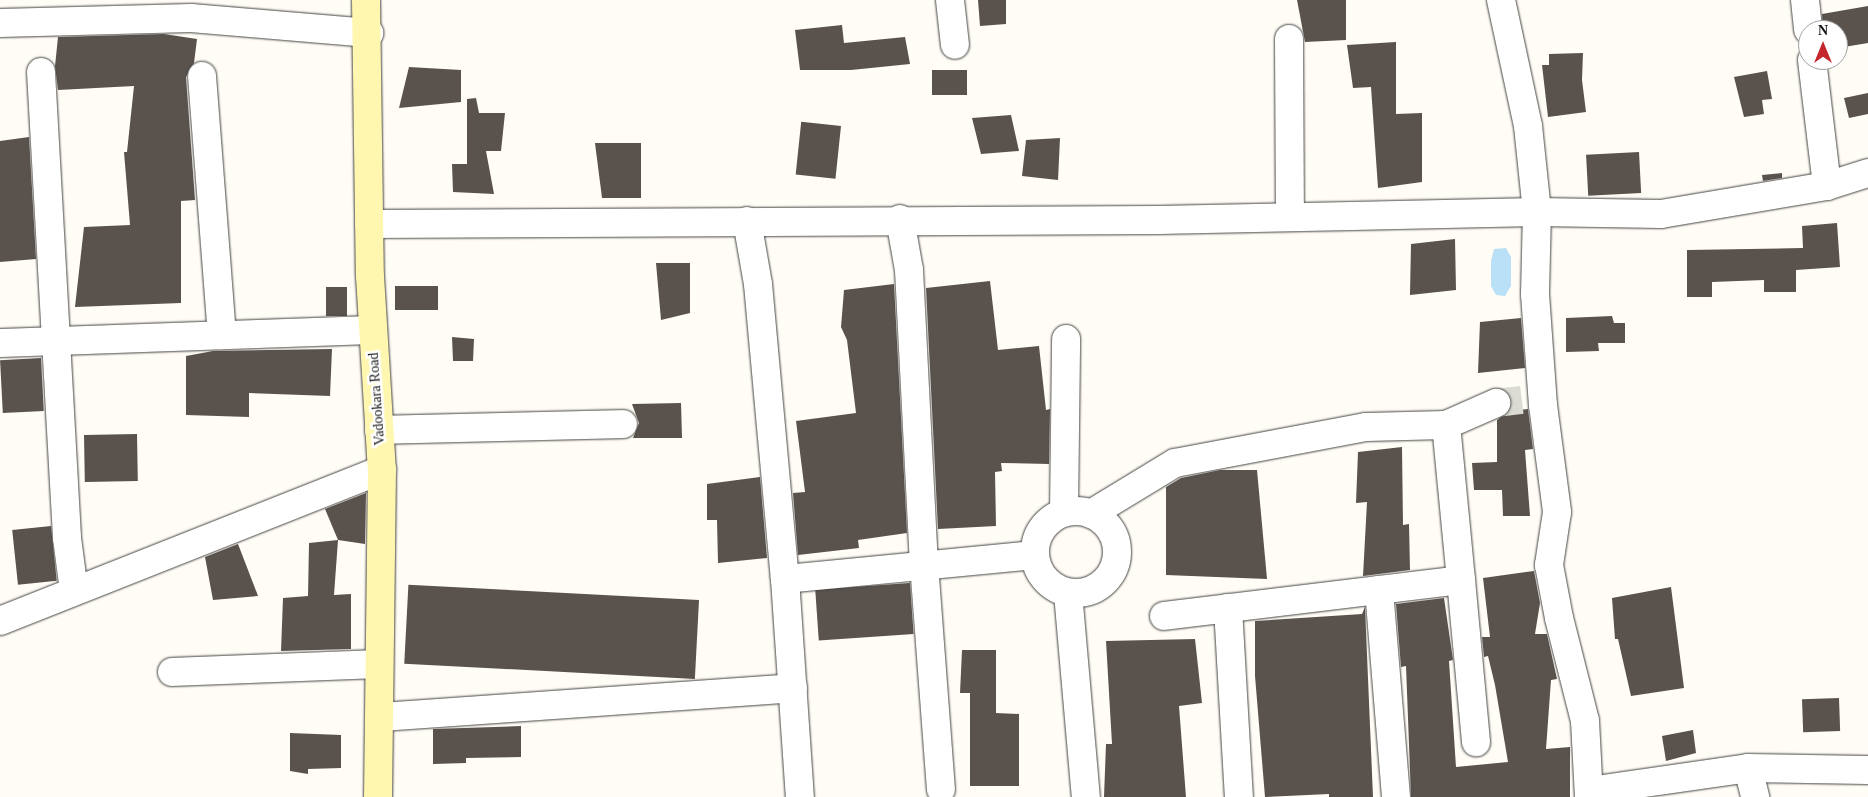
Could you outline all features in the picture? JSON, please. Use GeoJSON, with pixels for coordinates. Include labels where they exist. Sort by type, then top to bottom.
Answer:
{"type":"FeatureCollection","features":[{"type":"Feature","properties":{"kind":"main road","name":"Vadookara Road"},"geometry":{"type":"LineString","coordinates":[[366,0],[369,33],[372,330],[382,470],[378,664],[381,717],[378,797]]}},
{"type":"Feature","properties":{"kind":"street"},"geometry":{"type":"LineString","coordinates":[[950,0],[955,45]]}},
{"type":"Feature","properties":{"kind":"street"},"geometry":{"type":"LineString","coordinates":[[1501,0],[1528,126],[1537,212],[1535,294],[1520,403],[1557,512],[1549,565],[1559,618],[1585,721],[1589,794],[1748,768],[1868,770]]}},
{"type":"Feature","properties":{"kind":"street"},"geometry":{"type":"LineString","coordinates":[[1805,0],[1807,20]]}},
{"type":"Feature","properties":{"kind":"street"},"geometry":{"type":"LineString","coordinates":[[0,23],[191,18],[369,33]]}},
{"type":"Feature","properties":{"kind":"street"},"geometry":{"type":"LineString","coordinates":[[1289,40],[1290,217]]}},
{"type":"Feature","properties":{"kind":"street"},"geometry":{"type":"LineString","coordinates":[[1813,70],[1827,186]]}},
{"type":"Feature","properties":{"kind":"street"},"geometry":{"type":"LineString","coordinates":[[41,72],[68,538],[74,592]]}},
{"type":"Feature","properties":{"kind":"street"},"geometry":{"type":"LineString","coordinates":[[202,76],[222,335]]}},
{"type":"Feature","properties":{"kind":"street"},"geometry":{"type":"LineString","coordinates":[[370,224],[900,219],[1158,220],[1537,212],[1661,214],[1827,186],[1868,173]]}},
{"type":"Feature","properties":{"kind":"street"},"geometry":{"type":"LineString","coordinates":[[900,219],[910,270],[924,564],[941,789]]}},
{"type":"Feature","properties":{"kind":"street"},"geometry":{"type":"LineString","coordinates":[[747,221],[758,284],[785,579],[800,797]]}},
{"type":"Feature","properties":{"kind":"street"},"geometry":{"type":"LineString","coordinates":[[0,343],[372,330]]}},
{"type":"Feature","properties":{"kind":"street"},"geometry":{"type":"LineString","coordinates":[[1064,512],[1066,339]]}},
{"type":"Feature","properties":{"kind":"street"},"geometry":{"type":"LineString","coordinates":[[1091,514],[1176,463],[1366,427],[1446,425],[1520,403]]}},
{"type":"Feature","properties":{"kind":"street"},"geometry":{"type":"LineString","coordinates":[[379,430],[623,424]]}},
{"type":"Feature","properties":{"kind":"street"},"geometry":{"type":"LineString","coordinates":[[1446,425],[1476,742]]}},
{"type":"Feature","properties":{"kind":"street"},"geometry":{"type":"LineString","coordinates":[[0,621],[382,470]]}},
{"type":"Feature","properties":{"kind":"street"},"geometry":{"type":"LineString","coordinates":[[1064,512],[1091,514],[1112,531],[1117,557],[1110,576],[1095,589],[1068,593],[1045,580],[1034,555],[1036,541],[1042,528],[1064,512]]}},
{"type":"Feature","properties":{"kind":"street"},"geometry":{"type":"LineString","coordinates":[[785,579],[924,564],[1034,555]]}},
{"type":"Feature","properties":{"kind":"street"},"geometry":{"type":"LineString","coordinates":[[1164,616],[1461,580]]}},
{"type":"Feature","properties":{"kind":"street"},"geometry":{"type":"LineString","coordinates":[[1380,590],[1396,797]]}},
{"type":"Feature","properties":{"kind":"street"},"geometry":{"type":"LineString","coordinates":[[1068,593],[1086,797]]}},
{"type":"Feature","properties":{"kind":"street"},"geometry":{"type":"LineString","coordinates":[[1228,608],[1239,797]]}},
{"type":"Feature","properties":{"kind":"street"},"geometry":{"type":"LineString","coordinates":[[172,672],[378,664]]}},
{"type":"Feature","properties":{"kind":"street"},"geometry":{"type":"LineString","coordinates":[[381,717],[793,688]]}},
{"type":"Feature","properties":{"kind":"street"},"geometry":{"type":"LineString","coordinates":[[1748,768],[1755,797]]}},
{"type":"Feature","properties":{"kind":"water"},"geometry":{"type":"Polygon","coordinates":[[[1506,248],[1511,257],[1511,286],[1505,296],[1496,295],[1491,286],[1491,261],[1494,249],[1506,248]]]}},
{"type":"Feature","properties":{"kind":"building"},"geometry":{"type":"Polygon","coordinates":[[[978,0],[1006,0],[1006,24],[980,26],[978,0]]]}},
{"type":"Feature","properties":{"kind":"building"},"geometry":{"type":"Polygon","coordinates":[[[1297,0],[1346,0],[1346,40],[1305,42],[1297,0]]]}},
{"type":"Feature","properties":{"kind":"building"},"geometry":{"type":"Polygon","coordinates":[[[1868,6],[1868,43],[1848,46],[1848,20],[1822,20],[1822,14],[1868,6]]]}},
{"type":"Feature","properties":{"kind":"building"},"geometry":{"type":"Polygon","coordinates":[[[842,25],[844,43],[905,37],[910,64],[851,70],[800,70],[795,30],[842,25]]]}},
{"type":"Feature","properties":{"kind":"building"},"geometry":{"type":"Polygon","coordinates":[[[164,34],[197,39],[194,63],[186,77],[195,200],[181,201],[181,303],[75,307],[84,227],[130,225],[124,152],[127,152],[134,86],[58,90],[55,66],[58,37],[164,34]]]}},
{"type":"Feature","properties":{"kind":"building"},"geometry":{"type":"Polygon","coordinates":[[[1396,42],[1396,114],[1422,113],[1422,182],[1378,188],[1371,87],[1353,88],[1347,45],[1396,42]]]}},
{"type":"Feature","properties":{"kind":"building"},"geometry":{"type":"Polygon","coordinates":[[[1583,53],[1582,80],[1586,112],[1548,117],[1542,65],[1549,65],[1549,54],[1583,53]]]}},
{"type":"Feature","properties":{"kind":"building"},"geometry":{"type":"Polygon","coordinates":[[[409,67],[461,70],[461,102],[399,108],[409,67]]]}},
{"type":"Feature","properties":{"kind":"building"},"geometry":{"type":"Polygon","coordinates":[[[932,70],[967,70],[967,95],[932,95],[932,70]]]}},
{"type":"Feature","properties":{"kind":"building"},"geometry":{"type":"Polygon","coordinates":[[[1767,71],[1772,99],[1762,100],[1764,114],[1744,117],[1734,77],[1767,71]]]}},
{"type":"Feature","properties":{"kind":"building"},"geometry":{"type":"Polygon","coordinates":[[[1868,93],[1868,114],[1849,118],[1844,98],[1868,93]]]}},
{"type":"Feature","properties":{"kind":"building"},"geometry":{"type":"Polygon","coordinates":[[[476,98],[479,113],[505,113],[501,151],[486,151],[494,194],[453,192],[452,164],[467,164],[467,99],[476,98]]]}},
{"type":"Feature","properties":{"kind":"building"},"geometry":{"type":"Polygon","coordinates":[[[1011,115],[1019,151],[981,154],[972,118],[1011,115]]]}},
{"type":"Feature","properties":{"kind":"building"},"geometry":{"type":"Polygon","coordinates":[[[801,122],[841,126],[835,179],[796,175],[801,122]]]}},
{"type":"Feature","properties":{"kind":"building"},"geometry":{"type":"Polygon","coordinates":[[[29,137],[36,259],[0,262],[0,141],[29,137]]]}},
{"type":"Feature","properties":{"kind":"building"},"geometry":{"type":"Polygon","coordinates":[[[1060,138],[1058,180],[1022,176],[1026,140],[1060,138]]]}},
{"type":"Feature","properties":{"kind":"building"},"geometry":{"type":"Polygon","coordinates":[[[595,143],[641,143],[641,198],[602,198],[595,143]]]}},
{"type":"Feature","properties":{"kind":"building"},"geometry":{"type":"Polygon","coordinates":[[[1639,152],[1641,193],[1588,196],[1586,155],[1639,152]]]}},
{"type":"Feature","properties":{"kind":"building"},"geometry":{"type":"Polygon","coordinates":[[[1782,173],[1782,178],[1763,181],[1762,175],[1782,173]]]}},
{"type":"Feature","properties":{"kind":"building"},"geometry":{"type":"Polygon","coordinates":[[[1837,223],[1840,267],[1796,270],[1796,292],[1764,292],[1764,280],[1712,282],[1712,297],[1687,297],[1687,250],[1803,248],[1802,226],[1837,223]]]}},
{"type":"Feature","properties":{"kind":"building"},"geometry":{"type":"Polygon","coordinates":[[[1455,239],[1456,290],[1410,295],[1411,244],[1455,239]]]}},
{"type":"Feature","properties":{"kind":"building"},"geometry":{"type":"Polygon","coordinates":[[[656,263],[690,263],[690,313],[661,320],[656,263]]]}},
{"type":"Feature","properties":{"kind":"building"},"geometry":{"type":"Polygon","coordinates":[[[990,281],[998,350],[1039,346],[1046,410],[1050,409],[1049,464],[1001,463],[1002,471],[995,472],[996,526],[938,529],[926,288],[990,281]]]}},
{"type":"Feature","properties":{"kind":"building"},"geometry":{"type":"Polygon","coordinates":[[[894,284],[907,533],[858,540],[859,548],[798,555],[793,493],[805,492],[796,421],[856,413],[847,340],[841,327],[844,290],[894,284]]]}},
{"type":"Feature","properties":{"kind":"building"},"geometry":{"type":"Polygon","coordinates":[[[395,286],[438,286],[438,310],[395,310],[395,286]]]}},
{"type":"Feature","properties":{"kind":"building"},"geometry":{"type":"Polygon","coordinates":[[[326,287],[347,287],[347,316],[326,316],[326,287]]]}},
{"type":"Feature","properties":{"kind":"building"},"geometry":{"type":"Polygon","coordinates":[[[1612,316],[1614,323],[1625,323],[1625,343],[1598,343],[1599,351],[1566,352],[1566,318],[1612,316]]]}},
{"type":"Feature","properties":{"kind":"building"},"geometry":{"type":"Polygon","coordinates":[[[1521,318],[1525,368],[1478,373],[1480,322],[1521,318]]]}},
{"type":"Feature","properties":{"kind":"building"},"geometry":{"type":"Polygon","coordinates":[[[452,337],[474,339],[473,361],[453,361],[452,337]]]}},
{"type":"Feature","properties":{"kind":"building"},"geometry":{"type":"Polygon","coordinates":[[[332,349],[330,396],[249,393],[249,417],[186,415],[186,356],[213,351],[332,349]]]}},
{"type":"Feature","properties":{"kind":"building"},"geometry":{"type":"Polygon","coordinates":[[[41,358],[44,411],[3,413],[0,360],[41,358]]]}},
{"type":"Feature","properties":{"kind":"building"},"geometry":{"type":"Polygon","coordinates":[[[681,403],[682,438],[633,438],[639,423],[632,404],[681,403]]]}},
{"type":"Feature","properties":{"kind":"building"},"geometry":{"type":"Polygon","coordinates":[[[1528,409],[1533,449],[1525,450],[1530,516],[1503,516],[1502,490],[1474,490],[1472,463],[1497,462],[1497,420],[1509,411],[1528,409]]]}},
{"type":"Feature","properties":{"kind":"building"},"geometry":{"type":"Polygon","coordinates":[[[137,434],[138,481],[85,482],[84,435],[137,434]]]}},
{"type":"Feature","properties":{"kind":"building"},"geometry":{"type":"Polygon","coordinates":[[[1402,447],[1403,525],[1409,524],[1410,570],[1363,576],[1367,502],[1356,503],[1358,452],[1402,447]]]}},
{"type":"Feature","properties":{"kind":"building"},"geometry":{"type":"Polygon","coordinates":[[[1220,470],[1257,470],[1267,579],[1166,575],[1166,487],[1181,478],[1220,470]]]}},
{"type":"Feature","properties":{"kind":"building"},"geometry":{"type":"Polygon","coordinates":[[[760,477],[767,558],[718,563],[717,520],[707,520],[707,484],[760,477]]]}},
{"type":"Feature","properties":{"kind":"building"},"geometry":{"type":"Polygon","coordinates":[[[366,493],[365,544],[338,540],[325,509],[366,493]]]}},
{"type":"Feature","properties":{"kind":"building"},"geometry":{"type":"Polygon","coordinates":[[[51,526],[57,581],[18,585],[12,530],[51,526]]]}},
{"type":"Feature","properties":{"kind":"building"},"geometry":{"type":"Polygon","coordinates":[[[338,540],[334,595],[351,594],[351,649],[281,651],[283,598],[308,596],[309,543],[338,540]]]}},
{"type":"Feature","properties":{"kind":"building"},"geometry":{"type":"Polygon","coordinates":[[[238,544],[258,596],[213,600],[205,557],[238,544]]]}},
{"type":"Feature","properties":{"kind":"building"},"geometry":{"type":"Polygon","coordinates":[[[1534,571],[1540,603],[1535,634],[1547,634],[1557,679],[1551,680],[1546,749],[1570,747],[1570,797],[1411,797],[1406,666],[1401,667],[1396,604],[1444,598],[1453,660],[1449,661],[1456,767],[1508,762],[1495,685],[1488,656],[1484,657],[1482,637],[1490,637],[1483,578],[1534,571]]]}},
{"type":"Feature","properties":{"kind":"building"},"geometry":{"type":"Polygon","coordinates":[[[910,583],[914,634],[819,641],[815,590],[910,583]]]}},
{"type":"Feature","properties":{"kind":"building"},"geometry":{"type":"Polygon","coordinates":[[[408,585],[699,600],[695,679],[404,664],[408,585]]]}},
{"type":"Feature","properties":{"kind":"building"},"geometry":{"type":"Polygon","coordinates":[[[1671,587],[1684,688],[1631,696],[1618,639],[1615,639],[1612,598],[1671,587]]]}},
{"type":"Feature","properties":{"kind":"building"},"geometry":{"type":"Polygon","coordinates":[[[1365,607],[1373,797],[1329,797],[1329,794],[1265,797],[1255,676],[1255,621],[1362,614],[1365,607]]]}},
{"type":"Feature","properties":{"kind":"building"},"geometry":{"type":"Polygon","coordinates":[[[1195,639],[1202,703],[1179,706],[1186,797],[1104,797],[1106,744],[1112,744],[1106,641],[1195,639]]]}},
{"type":"Feature","properties":{"kind":"building"},"geometry":{"type":"Polygon","coordinates":[[[962,650],[996,650],[996,713],[1019,714],[1019,786],[970,786],[970,693],[960,693],[962,650]]]}},
{"type":"Feature","properties":{"kind":"building"},"geometry":{"type":"Polygon","coordinates":[[[1839,698],[1840,731],[1803,732],[1802,699],[1839,698]]]}},
{"type":"Feature","properties":{"kind":"building"},"geometry":{"type":"Polygon","coordinates":[[[521,726],[521,757],[466,758],[466,763],[433,764],[433,729],[521,726]]]}},
{"type":"Feature","properties":{"kind":"building"},"geometry":{"type":"Polygon","coordinates":[[[1693,730],[1696,753],[1666,761],[1662,736],[1693,730]]]}},
{"type":"Feature","properties":{"kind":"building"},"geometry":{"type":"Polygon","coordinates":[[[290,733],[341,735],[341,768],[308,769],[308,774],[290,771],[290,733]]]}},
{"type":"Feature","properties":{"kind":"tunnel"},"geometry":{"type":"LineString","coordinates":[[1496,403],[1522,400]]}}]}
